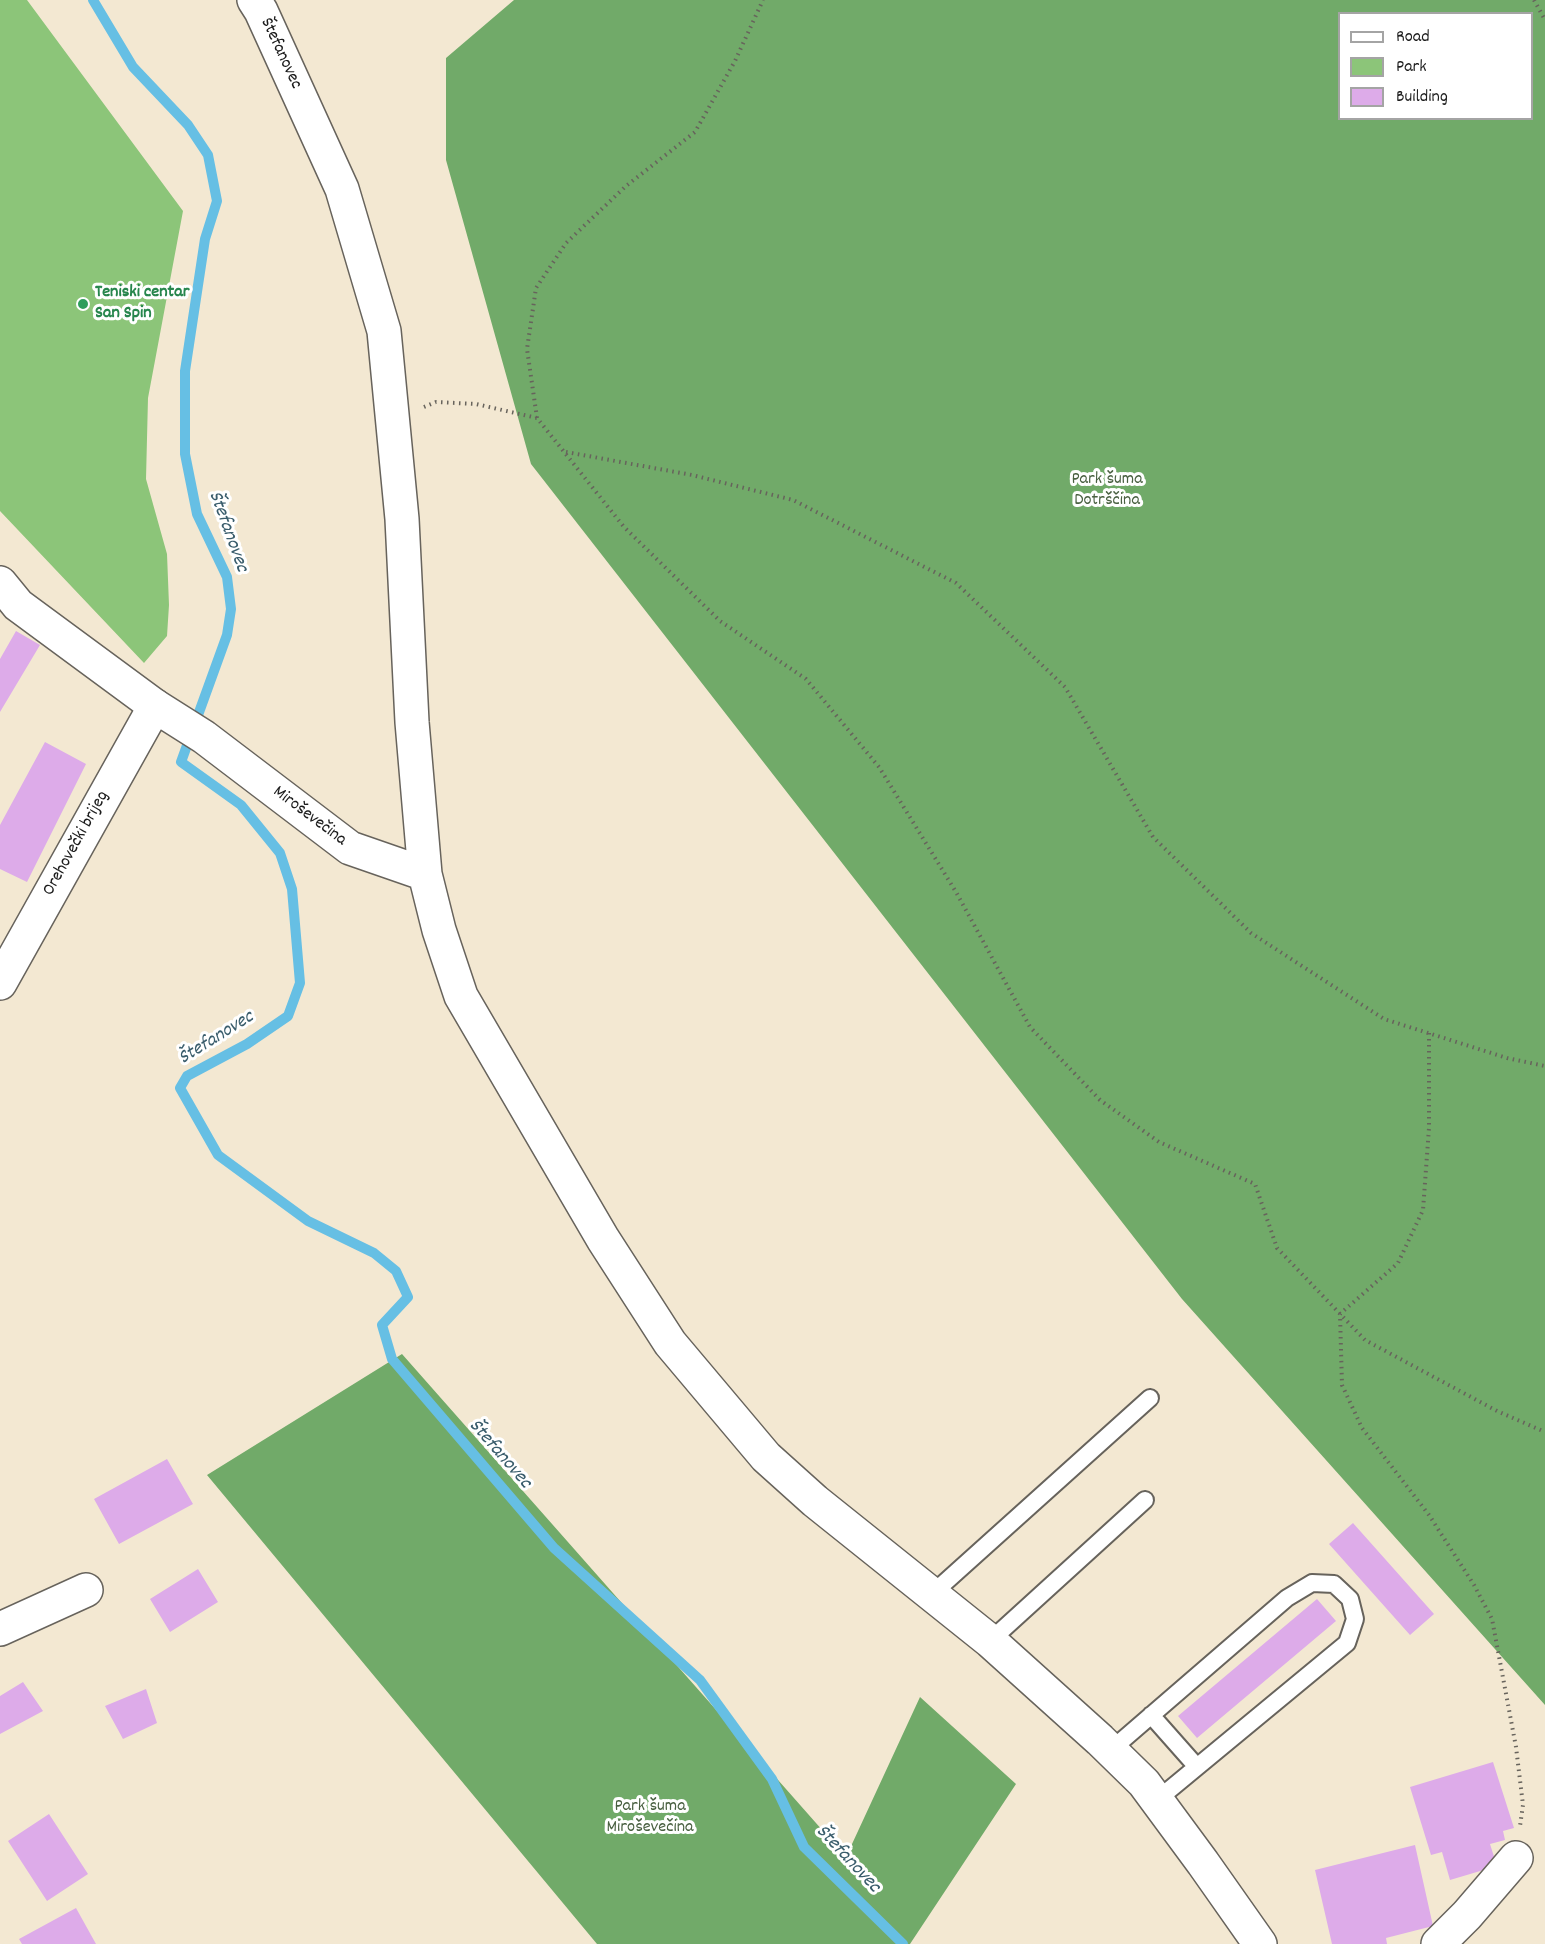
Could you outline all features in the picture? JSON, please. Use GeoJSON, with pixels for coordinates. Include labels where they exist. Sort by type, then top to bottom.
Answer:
{"type":"FeatureCollection","features":[{"type":"Feature","properties":{"kind":"street","name":"Štefanovec"},"geometry":{"type":"LineString","coordinates":[[254,0],[342,189],[384,331],[402,519],[412,722],[425,874],[438,930],[461,996],[603,1239],[670,1343],[766,1457],[815,1501],[990,1641],[1144,1783],[1260,1944]]}},
{"type":"Feature","properties":{"kind":"street","name":"Miroševečina"},"geometry":{"type":"LineString","coordinates":[[0,583],[18,605],[180,721],[350,848],[425,874]]}},
{"type":"Feature","properties":{"kind":"street","name":"Orehovečki brijeg"},"geometry":{"type":"LineString","coordinates":[[0,983],[180,721]]}},
{"type":"Feature","properties":{"kind":"street"},"geometry":{"type":"LineString","coordinates":[[0,1629],[86,1590]]}},
{"type":"Feature","properties":{"kind":"street"},"geometry":{"type":"LineString","coordinates":[[1438,1944],[1467,1915],[1516,1858]]}},
{"type":"Feature","properties":{"kind":"lane"},"geometry":{"type":"LineString","coordinates":[[932,1594],[1150,1398]]}},
{"type":"Feature","properties":{"kind":"lane"},"geometry":{"type":"LineString","coordinates":[[990,1641],[1146,1500]]}},
{"type":"Feature","properties":{"kind":"lane"},"geometry":{"type":"LineString","coordinates":[[1110,1750],[1287,1598],[1312,1583],[1334,1584],[1350,1599],[1355,1619],[1347,1643],[1157,1800]]}},
{"type":"Feature","properties":{"kind":"lane"},"geometry":{"type":"LineString","coordinates":[[1150,1715],[1197,1767]]}},
{"type":"Feature","properties":{"kind":"path"},"geometry":{"type":"LineString","coordinates":[[763,0],[735,61],[695,132],[626,186],[566,243],[536,288],[527,349],[537,418],[624,527],[720,621],[806,679],[879,767],[956,892],[1030,1027],[1100,1100],[1159,1142],[1255,1184],[1277,1248],[1365,1340],[1497,1411],[1545,1432]]}},
{"type":"Feature","properties":{"kind":"path"},"geometry":{"type":"LineString","coordinates":[[1534,0],[1545,20]]}},
{"type":"Feature","properties":{"kind":"path"},"geometry":{"type":"LineString","coordinates":[[392,419],[436,402],[476,404],[537,418]]}},
{"type":"Feature","properties":{"kind":"path"},"geometry":{"type":"LineString","coordinates":[[565,452],[692,475],[793,500],[956,582],[1065,687],[1153,837],[1251,933],[1384,1019],[1507,1058],[1545,1066]]}},
{"type":"Feature","properties":{"kind":"path"},"geometry":{"type":"LineString","coordinates":[[1340,1314],[1398,1263],[1423,1210],[1429,1128],[1429,1033]]}},
{"type":"Feature","properties":{"kind":"path"},"geometry":{"type":"LineString","coordinates":[[1340,1314],[1342,1385],[1362,1428],[1429,1515],[1474,1585],[1492,1619],[1506,1687],[1523,1805],[1516,1858]]}},
{"type":"Feature","properties":{"kind":"green space","name":"Teniski centar San Spin"},"geometry":{"type":"Polygon","coordinates":[[[0,0],[27,0],[183,211],[148,398],[146,479],[167,554],[169,605],[167,636],[144,663],[0,511],[0,0]]]}},
{"type":"Feature","properties":{"kind":"green space","name":"Park šuma Dotrščina"},"geometry":{"type":"Polygon","coordinates":[[[514,0],[1545,0],[1545,1705],[1182,1299],[531,464],[446,160],[446,58],[514,0]]]}},
{"type":"Feature","properties":{"kind":"green space","name":"Park šuma Miroševečina"},"geometry":{"type":"Polygon","coordinates":[[[402,1354],[846,1857],[920,1697],[1016,1784],[910,1944],[597,1944],[207,1475],[402,1354]]]}},
{"type":"Feature","properties":{"kind":"building"},"geometry":{"type":"Polygon","coordinates":[[[16,631],[40,645],[0,712],[0,659],[16,631]]]}},
{"type":"Feature","properties":{"kind":"building"},"geometry":{"type":"Polygon","coordinates":[[[45,742],[86,764],[27,882],[0,869],[0,825],[45,742]]]}},
{"type":"Feature","properties":{"kind":"building"},"geometry":{"type":"Polygon","coordinates":[[[167,1459],[193,1504],[119,1544],[94,1499],[167,1459]]]}},
{"type":"Feature","properties":{"kind":"building"},"geometry":{"type":"Polygon","coordinates":[[[1353,1523],[1434,1614],[1410,1635],[1329,1544],[1353,1523]]]}},
{"type":"Feature","properties":{"kind":"building"},"geometry":{"type":"Polygon","coordinates":[[[198,1569],[218,1602],[170,1632],[150,1599],[198,1569]]]}},
{"type":"Feature","properties":{"kind":"building"},"geometry":{"type":"Polygon","coordinates":[[[1317,1599],[1336,1621],[1197,1738],[1178,1716],[1317,1599]]]}},
{"type":"Feature","properties":{"kind":"building"},"geometry":{"type":"Polygon","coordinates":[[[23,1682],[43,1711],[0,1734],[0,1696],[23,1682]]]}},
{"type":"Feature","properties":{"kind":"building"},"geometry":{"type":"Polygon","coordinates":[[[146,1689],[157,1723],[123,1739],[105,1706],[146,1689]]]}},
{"type":"Feature","properties":{"kind":"building"},"geometry":{"type":"Polygon","coordinates":[[[1493,1762],[1514,1828],[1503,1831],[1505,1840],[1490,1844],[1497,1866],[1450,1880],[1442,1852],[1431,1855],[1410,1787],[1493,1762]]]}},
{"type":"Feature","properties":{"kind":"building"},"geometry":{"type":"Polygon","coordinates":[[[49,1814],[88,1874],[47,1901],[8,1841],[49,1814]]]}},
{"type":"Feature","properties":{"kind":"building"},"geometry":{"type":"Polygon","coordinates":[[[1415,1845],[1433,1926],[1386,1938],[1387,1944],[1332,1944],[1315,1870],[1415,1845]]]}},
{"type":"Feature","properties":{"kind":"building"},"geometry":{"type":"Polygon","coordinates":[[[76,1908],[96,1944],[22,1944],[19,1939],[76,1908]]]}},
{"type":"Feature","properties":{"kind":"waterway","name":"Štefanovec"},"geometry":{"type":"LineString","coordinates":[[93,0],[133,67],[188,125],[208,155],[217,201],[205,239],[185,371],[185,454],[197,514],[227,577],[231,609],[227,635],[181,762],[241,805],[280,853],[292,889],[300,983],[288,1016],[247,1044],[187,1076],[180,1088],[218,1155],[308,1221],[374,1253],[396,1271],[408,1297],[382,1325],[392,1359],[554,1548],[700,1680],[772,1779],[804,1847],[903,1944]]}},
{"type":"Feature","properties":{"kind":"place","name":"Teniski centar San Spin"},"geometry":{"type":"Point","coordinates":[83,304]}}]}
